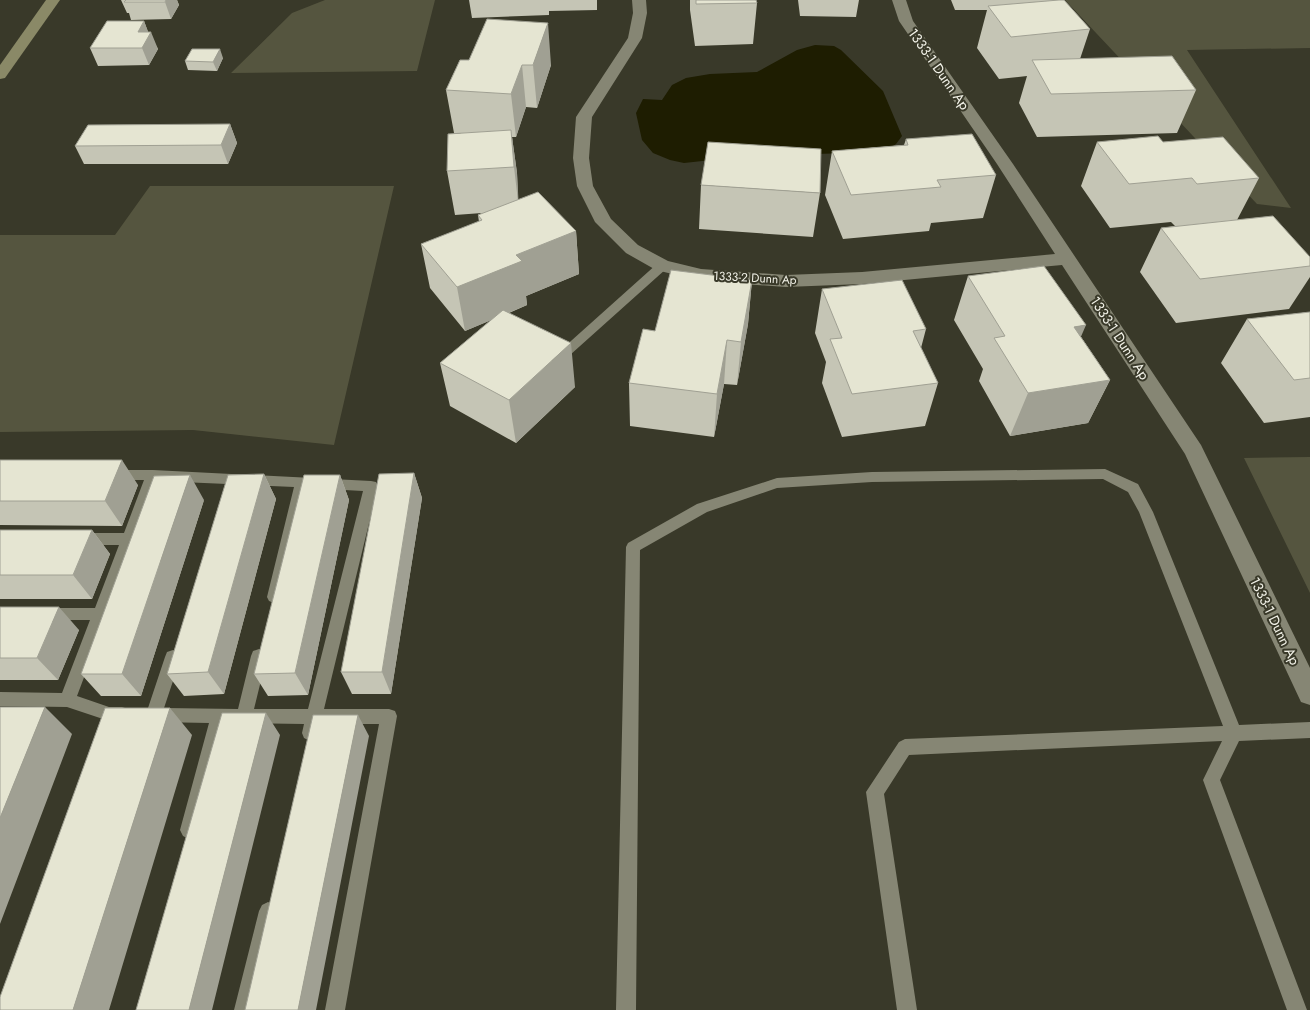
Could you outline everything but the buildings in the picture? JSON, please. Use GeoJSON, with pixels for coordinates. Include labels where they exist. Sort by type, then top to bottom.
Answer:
{"type":"FeatureCollection","features":[{"type":"Feature","properties":{"kind":"street"},"geometry":{"type":"LineString","coordinates":[[0,75],[53,0]]}},
{"type":"Feature","properties":{"kind":"street","name":"1333-2 Dunn Ap"},"geometry":{"type":"LineString","coordinates":[[639,0],[640,13],[635,38],[584,117],[581,158],[585,186],[604,222],[632,249],[662,266],[701,275],[786,281],[862,278],[1068,258]]}},
{"type":"Feature","properties":{"kind":"street","name":"1333-1 Dunn Ap"},"geometry":{"type":"LineString","coordinates":[[900,0],[906,21],[1068,258],[1194,451],[1310,694]]}},
{"type":"Feature","properties":{"kind":"lane"},"geometry":{"type":"LineString","coordinates":[[566,352],[662,266]]}},
{"type":"Feature","properties":{"kind":"lane"},"geometry":{"type":"LineString","coordinates":[[626,1010],[632,547],[702,508],[777,482],[872,477],[1105,474],[1133,488],[1146,512],[1234,734],[1211,780],[1297,1010]]}},
{"type":"Feature","properties":{"kind":"lane"},"geometry":{"type":"LineString","coordinates":[[99,476],[153,475],[371,486],[306,748]]}},
{"type":"Feature","properties":{"kind":"lane"},"geometry":{"type":"LineString","coordinates":[[67,700],[153,475]]}},
{"type":"Feature","properties":{"kind":"lane"},"geometry":{"type":"LineString","coordinates":[[226,494],[231,479]]}},
{"type":"Feature","properties":{"kind":"lane"},"geometry":{"type":"LineString","coordinates":[[270,610],[302,482]]}},
{"type":"Feature","properties":{"kind":"lane"},"geometry":{"type":"LineString","coordinates":[[68,539],[128,539]]}},
{"type":"Feature","properties":{"kind":"lane"},"geometry":{"type":"LineString","coordinates":[[30,614],[99,614]]}},
{"type":"Feature","properties":{"kind":"lane"},"geometry":{"type":"LineString","coordinates":[[244,716],[263,640]]}},
{"type":"Feature","properties":{"kind":"lane"},"geometry":{"type":"LineString","coordinates":[[154,714],[176,646]]}},
{"type":"Feature","properties":{"kind":"lane"},"geometry":{"type":"LineString","coordinates":[[0,716],[4,699],[67,700],[107,722],[154,714],[314,717],[389,716],[335,1010]]}},
{"type":"Feature","properties":{"kind":"lane"},"geometry":{"type":"LineString","coordinates":[[185,844],[219,716]]}},
{"type":"Feature","properties":{"kind":"lane"},"geometry":{"type":"LineString","coordinates":[[907,1010],[874,792],[906,747],[1310,730]]}},
{"type":"Feature","properties":{"kind":"lane"},"geometry":{"type":"LineString","coordinates":[[244,1010],[272,894]]}},
{"type":"Feature","properties":{"kind":"green space"},"geometry":{"type":"Polygon","coordinates":[[[325,0],[435,0],[417,71],[231,73],[292,13],[325,0]]]}},
{"type":"Feature","properties":{"kind":"green space"},"geometry":{"type":"Polygon","coordinates":[[[1065,0],[1310,0],[1310,48],[1187,50],[1291,208],[1257,204],[1065,0]]]}},
{"type":"Feature","properties":{"kind":"green space"},"geometry":{"type":"Polygon","coordinates":[[[150,186],[394,186],[334,445],[193,430],[0,432],[0,235],[115,235],[150,186]]]}},
{"type":"Feature","properties":{"kind":"green space"},"geometry":{"type":"Polygon","coordinates":[[[1310,457],[1310,593],[1244,458],[1310,457]]]}},
{"type":"Feature","properties":{"kind":"shaded area"},"geometry":{"type":"Polygon","coordinates":[[[815,45],[834,46],[841,50],[883,91],[902,136],[896,144],[885,152],[748,156],[684,163],[670,160],[653,153],[642,140],[636,113],[643,99],[662,100],[672,85],[686,78],[710,74],[757,72],[797,50],[815,45]]]}}]}
